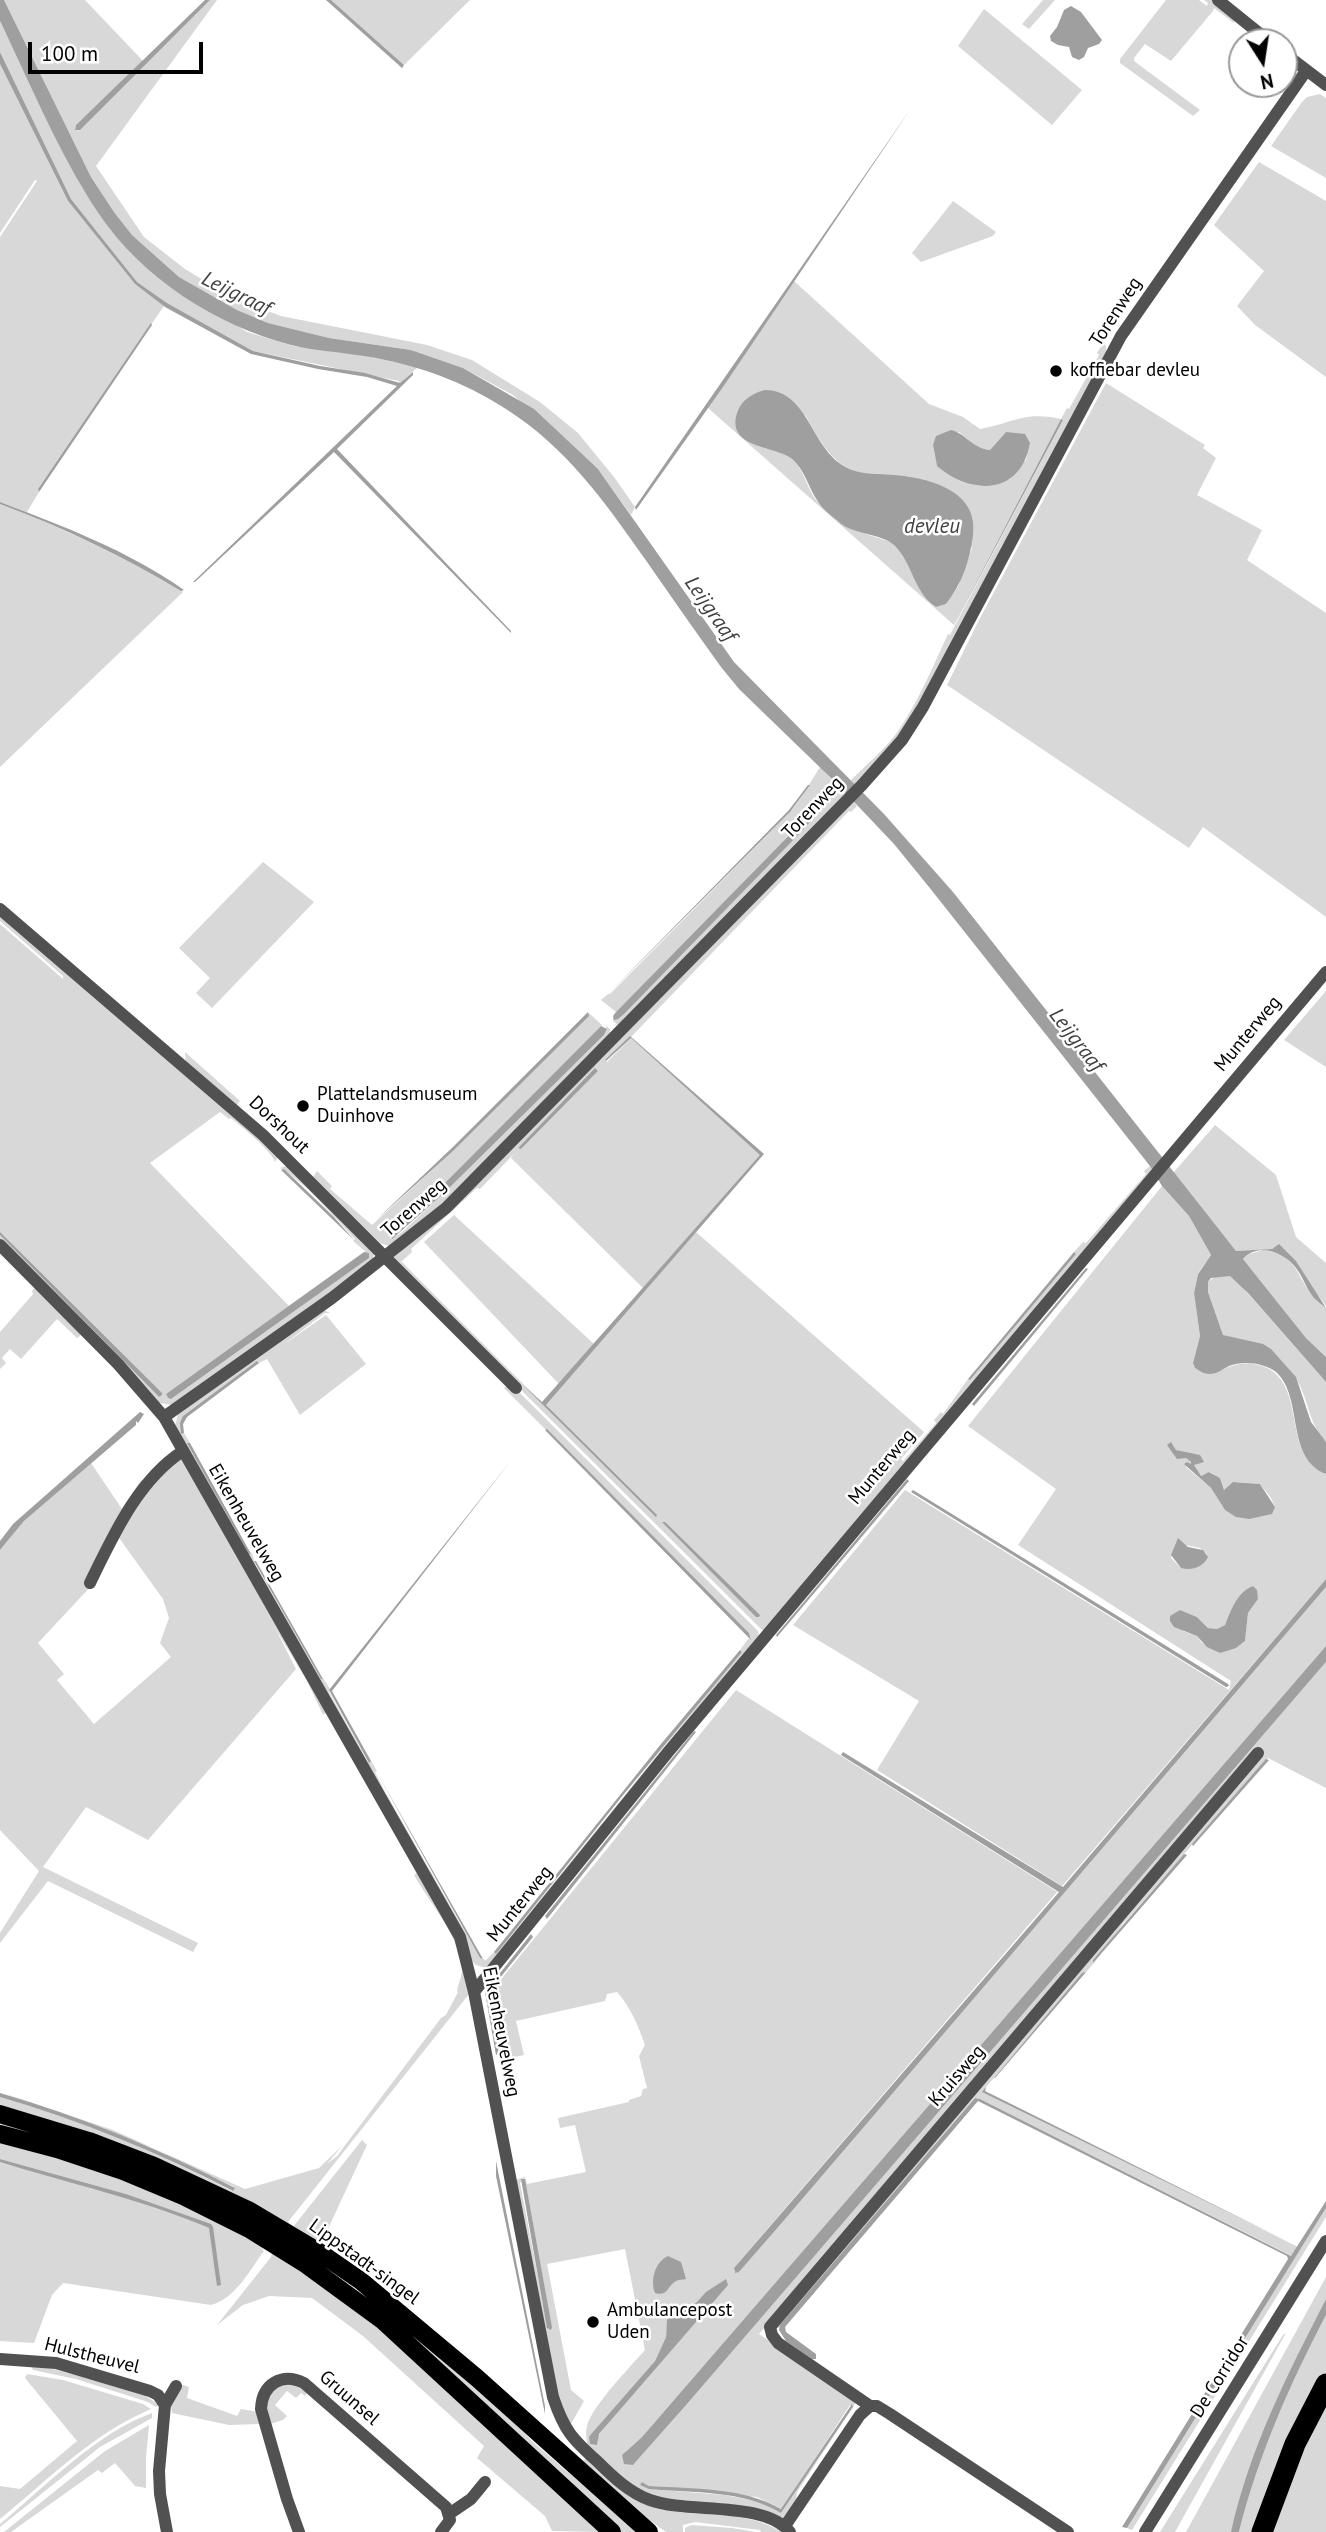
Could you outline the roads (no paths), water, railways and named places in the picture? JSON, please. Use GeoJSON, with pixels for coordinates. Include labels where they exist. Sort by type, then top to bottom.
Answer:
{"type":"FeatureCollection","features":[{"type":"Feature","properties":{"kind":"highway"},"geometry":{"type":"LineString","coordinates":[[1262,2532],[1295,2444],[1326,2384]]}},
{"type":"Feature","properties":{"kind":"main road","name":"Lippstadt-singel"},"geometry":{"type":"LineString","coordinates":[[0,2114],[46,2127],[154,2166],[250,2211],[318,2252],[361,2281],[477,2378],[649,2532]]}},
{"type":"Feature","properties":{"kind":"main road","name":"Lippstadt-singel"},"geometry":{"type":"LineString","coordinates":[[0,2134],[57,2149],[164,2188],[232,2219],[303,2263],[382,2320],[612,2532]]}},
{"type":"Feature","properties":{"kind":"street"},"geometry":{"type":"LineString","coordinates":[[1219,0],[1253,28]]}},
{"type":"Feature","properties":{"kind":"street"},"geometry":{"type":"LineString","coordinates":[[1298,65],[1326,85]]}},
{"type":"Feature","properties":{"kind":"street","name":"Torenweg"},"geometry":{"type":"LineString","coordinates":[[164,1417],[386,1258],[446,1208],[862,785],[902,740],[923,707],[1121,336],[1306,71]]}},
{"type":"Feature","properties":{"kind":"street","name":"Dorshout"},"geometry":{"type":"LineString","coordinates":[[0,909],[254,1127],[516,1388]]}},
{"type":"Feature","properties":{"kind":"street","name":"Munterweg"},"geometry":{"type":"LineString","coordinates":[[474,1992],[669,1751],[1326,972]]}},
{"type":"Feature","properties":{"kind":"street","name":"Eikenheuvelweg"},"geometry":{"type":"LineString","coordinates":[[0,1245],[118,1364],[164,1417],[460,1937],[474,1992],[553,2397],[565,2428],[577,2444],[630,2490],[649,2500],[734,2510],[752,2514],[788,2529]]}},
{"type":"Feature","properties":{"kind":"street"},"geometry":{"type":"LineString","coordinates":[[90,1583],[113,1538],[144,1489],[159,1470],[183,1451]]}},
{"type":"Feature","properties":{"kind":"street","name":"Kruisweg"},"geometry":{"type":"LineString","coordinates":[[1068,2532],[890,2414],[877,2406],[870,2406],[778,2343],[772,2336],[770,2327],[1258,1753]]}},
{"type":"Feature","properties":{"kind":"street","name":"De Corridor"},"geometry":{"type":"LineString","coordinates":[[1145,2532],[1326,2241]]}},
{"type":"Feature","properties":{"kind":"street","name":"Hulstheuvel"},"geometry":{"type":"LineString","coordinates":[[0,2358],[57,2363],[84,2370],[150,2391],[158,2395],[165,2405]]}},
{"type":"Feature","properties":{"kind":"street","name":"Gruunsel"},"geometry":{"type":"LineString","coordinates":[[299,2532],[261,2409],[261,2400],[270,2384],[287,2378],[304,2383],[446,2507],[449,2514]]}},
{"type":"Feature","properties":{"kind":"street"},"geometry":{"type":"LineString","coordinates":[[167,2532],[159,2471],[165,2405],[176,2386]]}},
{"type":"Feature","properties":{"kind":"street"},"geometry":{"type":"LineString","coordinates":[[788,2529],[860,2415],[870,2406]]}},
{"type":"Feature","properties":{"kind":"street"},"geometry":{"type":"LineString","coordinates":[[441,2532],[450,2520],[449,2514],[471,2499],[485,2482]]}},
{"type":"Feature","properties":{"kind":"water"},"geometry":{"type":"Polygon","coordinates":[[[0,0],[4,0],[91,177],[132,235],[179,277],[237,310],[268,323],[329,338],[411,350],[463,368],[534,409],[598,469],[734,662],[884,814],[953,892],[1236,1251],[1272,1249],[1279,1244],[1296,1261],[1326,1308],[1313,1297],[1298,1271],[1285,1257],[1263,1250],[1243,1259],[1306,1338],[1326,1357],[1326,1382],[1230,1276],[1211,1278],[1208,1292],[1223,1335],[1263,1344],[1271,1349],[1296,1377],[1311,1422],[1326,1442],[1326,1474],[1313,1466],[1305,1455],[1290,1396],[1285,1383],[1276,1372],[1266,1366],[1247,1363],[1235,1364],[1213,1374],[1195,1368],[1193,1363],[1200,1336],[1194,1293],[1198,1274],[1211,1255],[1189,1216],[1162,1186],[1150,1166],[894,844],[839,786],[805,828],[624,1014],[614,1020],[616,1012],[809,815],[833,780],[739,689],[599,496],[566,458],[528,424],[473,390],[420,369],[383,359],[291,345],[236,326],[183,296],[137,259],[99,214],[58,143],[0,21],[0,0]]]}},
{"type":"Feature","properties":{"kind":"water"},"geometry":{"type":"Polygon","coordinates":[[[205,0],[210,0],[80,130],[75,130],[76,125],[205,0]]]}},
{"type":"Feature","properties":{"kind":"water"},"geometry":{"type":"Polygon","coordinates":[[[326,0],[331,0],[404,65],[402,68],[326,0]]]}},
{"type":"Feature","properties":{"kind":"water"},"geometry":{"type":"Polygon","coordinates":[[[1071,6],[1081,12],[1102,40],[1088,48],[1084,57],[1079,60],[1072,57],[1069,47],[1051,41],[1050,36],[1064,10],[1071,6]]]}},
{"type":"Feature","properties":{"kind":"water"},"geometry":{"type":"Polygon","coordinates":[[[0,52],[71,199],[137,282],[167,303],[253,351],[365,373],[400,383],[413,372],[413,375],[337,449],[511,633],[334,452],[193,582],[397,386],[367,377],[251,354],[165,307],[135,284],[68,201],[0,64],[0,52]]]}},
{"type":"Feature","properties":{"kind":"water"},"geometry":{"type":"Polygon","coordinates":[[[912,107],[723,387],[636,510],[635,507],[912,107]]]}},
{"type":"Feature","properties":{"kind":"water"},"geometry":{"type":"Polygon","coordinates":[[[151,323],[152,325],[39,492],[38,489],[151,323]]]}},
{"type":"Feature","properties":{"kind":"water","name":"devleu"},"geometry":{"type":"Polygon","coordinates":[[[765,390],[779,392],[799,407],[829,453],[851,470],[922,479],[960,497],[973,520],[973,535],[964,571],[946,604],[936,607],[928,601],[894,545],[882,538],[846,527],[827,512],[792,459],[745,440],[739,433],[736,425],[741,404],[765,390]]]}},
{"type":"Feature","properties":{"kind":"water"},"geometry":{"type":"Polygon","coordinates":[[[1061,419],[1063,420],[949,635],[1061,419]]]}},
{"type":"Feature","properties":{"kind":"water"},"geometry":{"type":"Polygon","coordinates":[[[951,430],[978,447],[990,450],[1006,432],[1025,434],[1030,443],[1025,460],[1017,473],[1006,481],[979,486],[951,476],[937,466],[933,445],[936,436],[951,430]]]}},
{"type":"Feature","properties":{"kind":"water"},"geometry":{"type":"Polygon","coordinates":[[[0,502],[118,551],[184,590],[181,591],[93,543],[0,502]]]}},
{"type":"Feature","properties":{"kind":"water"},"geometry":{"type":"Polygon","coordinates":[[[808,785],[790,812],[608,994],[789,810],[808,785]]]}},
{"type":"Feature","properties":{"kind":"water"},"geometry":{"type":"Polygon","coordinates":[[[588,1012],[589,1016],[452,1152],[375,1221],[454,1146],[588,1012]]]}},
{"type":"Feature","properties":{"kind":"water"},"geometry":{"type":"Polygon","coordinates":[[[601,1026],[607,1029],[604,1035],[442,1195],[392,1239],[389,1233],[428,1200],[601,1026]]]}},
{"type":"Feature","properties":{"kind":"water"},"geometry":{"type":"Polygon","coordinates":[[[630,1036],[764,1154],[546,1405],[657,1515],[656,1517],[523,1385],[542,1402],[760,1155],[631,1038],[605,1062],[630,1036]]]}},
{"type":"Feature","properties":{"kind":"water"},"geometry":{"type":"Polygon","coordinates":[[[595,1068],[598,1071],[521,1149],[518,1148],[595,1068]]]}},
{"type":"Feature","properties":{"kind":"water"},"geometry":{"type":"Polygon","coordinates":[[[284,1169],[333,1216],[355,1241],[281,1170],[284,1169]]]}},
{"type":"Feature","properties":{"kind":"water"},"geometry":{"type":"Polygon","coordinates":[[[0,1232],[162,1393],[162,1395],[159,1397],[0,1232]]]}},
{"type":"Feature","properties":{"kind":"water"},"geometry":{"type":"Polygon","coordinates":[[[364,1252],[369,1253],[369,1258],[171,1399],[168,1398],[166,1394],[364,1252]]]}},
{"type":"Feature","properties":{"kind":"water"},"geometry":{"type":"Polygon","coordinates":[[[1074,1252],[1076,1254],[970,1380],[968,1379],[1074,1252]]]}},
{"type":"Feature","properties":{"kind":"water"},"geometry":{"type":"Polygon","coordinates":[[[1086,1268],[1088,1269],[974,1406],[972,1404],[1086,1268]]]}},
{"type":"Feature","properties":{"kind":"water"},"geometry":{"type":"Polygon","coordinates":[[[257,1361],[259,1363],[187,1417],[183,1424],[184,1433],[181,1434],[180,1423],[183,1416],[257,1361]]]}},
{"type":"Feature","properties":{"kind":"water"},"geometry":{"type":"Polygon","coordinates":[[[140,1412],[144,1414],[138,1423],[136,1421],[136,1425],[24,1521],[0,1550],[0,1541],[13,1524],[140,1412]]]}},
{"type":"Feature","properties":{"kind":"water"},"geometry":{"type":"Polygon","coordinates":[[[547,1429],[749,1633],[751,1640],[545,1430],[547,1429]]]}},
{"type":"Feature","properties":{"kind":"water"},"geometry":{"type":"Polygon","coordinates":[[[1171,1442],[1176,1450],[1200,1455],[1204,1462],[1194,1465],[1201,1476],[1209,1472],[1220,1478],[1224,1490],[1233,1482],[1260,1484],[1275,1507],[1272,1514],[1249,1519],[1236,1517],[1225,1510],[1211,1488],[1184,1464],[1191,1462],[1186,1458],[1177,1459],[1167,1445],[1171,1442]]]}},
{"type":"Feature","properties":{"kind":"water"},"geometry":{"type":"Polygon","coordinates":[[[187,1443],[190,1443],[251,1554],[249,1554],[187,1443]]]}},
{"type":"Feature","properties":{"kind":"water"},"geometry":{"type":"Polygon","coordinates":[[[513,1458],[332,1691],[371,1761],[369,1763],[329,1690],[513,1458]]]}},
{"type":"Feature","properties":{"kind":"water"},"geometry":{"type":"Polygon","coordinates":[[[907,1479],[909,1481],[777,1637],[776,1635],[907,1479]]]}},
{"type":"Feature","properties":{"kind":"water"},"geometry":{"type":"Polygon","coordinates":[[[913,1490],[1229,1686],[1226,1687],[911,1492],[913,1490]]]}},
{"type":"Feature","properties":{"kind":"water"},"geometry":{"type":"Polygon","coordinates":[[[662,1522],[760,1615],[759,1617],[756,1617],[662,1522]]]}},
{"type":"Feature","properties":{"kind":"water"},"geometry":{"type":"Polygon","coordinates":[[[1178,1538],[1188,1547],[1203,1550],[1208,1557],[1206,1560],[1197,1567],[1181,1568],[1171,1555],[1178,1538]]]}},
{"type":"Feature","properties":{"kind":"water"},"geometry":{"type":"Polygon","coordinates":[[[256,1561],[323,1679],[321,1679],[256,1561]]]}},
{"type":"Feature","properties":{"kind":"water"},"geometry":{"type":"Polygon","coordinates":[[[1326,1579],[1326,1587],[780,2225],[739,2272],[735,2273],[734,2268],[1059,1892],[841,1755],[843,1752],[1063,1887],[1326,1579]]]}},
{"type":"Feature","properties":{"kind":"water"},"geometry":{"type":"Polygon","coordinates":[[[1253,1586],[1257,1590],[1258,1599],[1248,1613],[1245,1641],[1236,1648],[1220,1653],[1207,1647],[1197,1636],[1174,1627],[1170,1621],[1170,1616],[1180,1610],[1197,1617],[1208,1628],[1217,1629],[1225,1625],[1239,1597],[1253,1586]]]}},
{"type":"Feature","properties":{"kind":"water"},"geometry":{"type":"Polygon","coordinates":[[[1326,1646],[1326,1662],[687,2404],[633,2465],[624,2464],[622,2455],[642,2437],[1326,1646]]]}},
{"type":"Feature","properties":{"kind":"water"},"geometry":{"type":"Polygon","coordinates":[[[740,1650],[742,1652],[496,1954],[494,1952],[740,1650]]]}},
{"type":"Feature","properties":{"kind":"water"},"geometry":{"type":"Polygon","coordinates":[[[694,1731],[696,1732],[547,1919],[545,1916],[694,1731]]]}},
{"type":"Feature","properties":{"kind":"water"},"geometry":{"type":"Polygon","coordinates":[[[1266,1759],[1269,1760],[1193,1846],[1192,1844],[1266,1759]]]}},
{"type":"Feature","properties":{"kind":"water"},"geometry":{"type":"Polygon","coordinates":[[[376,1771],[483,1959],[480,1958],[376,1771]]]}},
{"type":"Feature","properties":{"kind":"water"},"geometry":{"type":"Polygon","coordinates":[[[1184,1854],[1187,1855],[1093,1963],[1093,1960],[1184,1854]]]}},
{"type":"Feature","properties":{"kind":"water"},"geometry":{"type":"Polygon","coordinates":[[[531,1934],[533,1937],[487,1994],[499,2053],[496,2055],[485,1992],[531,1934]]]}},
{"type":"Feature","properties":{"kind":"water"},"geometry":{"type":"Polygon","coordinates":[[[1086,1972],[995,2078],[994,2078],[1082,1973],[1086,1972]]]}},
{"type":"Feature","properties":{"kind":"water"},"geometry":{"type":"Polygon","coordinates":[[[986,2087],[985,2091],[1291,2243],[982,2092],[986,2087]]]}},
{"type":"Feature","properties":{"kind":"water"},"geometry":{"type":"Polygon","coordinates":[[[0,2093],[119,2134],[235,2188],[233,2191],[148,2150],[90,2127],[0,2097],[0,2093]]]}},
{"type":"Feature","properties":{"kind":"water"},"geometry":{"type":"Polygon","coordinates":[[[975,2098],[1291,2256],[1326,2201],[1326,2208],[1127,2528],[1122,2527],[1288,2259],[1287,2256],[978,2101],[785,2327],[786,2332],[816,2354],[816,2359],[786,2341],[779,2330],[780,2325],[975,2098]]]}},
{"type":"Feature","properties":{"kind":"water"},"geometry":{"type":"Polygon","coordinates":[[[0,2159],[126,2194],[211,2224],[221,2285],[217,2286],[209,2228],[132,2200],[0,2162],[0,2159]]]}},
{"type":"Feature","properties":{"kind":"water"},"geometry":{"type":"Polygon","coordinates":[[[496,2161],[545,2406],[545,2414],[496,2176],[496,2161]]]}},
{"type":"Feature","properties":{"kind":"water"},"geometry":{"type":"Polygon","coordinates":[[[521,2179],[525,2179],[551,2330],[547,2328],[521,2179]]]}},
{"type":"Feature","properties":{"kind":"water"},"geometry":{"type":"Polygon","coordinates":[[[668,2256],[681,2262],[686,2279],[676,2281],[662,2294],[655,2293],[655,2272],[660,2262],[668,2256]]]}},
{"type":"Feature","properties":{"kind":"water"},"geometry":{"type":"Polygon","coordinates":[[[726,2279],[728,2285],[599,2434],[597,2445],[590,2444],[589,2437],[592,2433],[655,2361],[666,2337],[667,2320],[672,2312],[696,2303],[706,2292],[726,2279]]]}},
{"type":"Feature","properties":{"kind":"water"},"geometry":{"type":"Polygon","coordinates":[[[1326,2299],[1326,2315],[1276,2421],[1239,2532],[1231,2532],[1259,2442],[1326,2299]]]}},
{"type":"Feature","properties":{"kind":"water"},"geometry":{"type":"Polygon","coordinates":[[[852,2404],[853,2407],[781,2513],[734,2496],[649,2489],[640,2485],[642,2482],[649,2486],[734,2493],[781,2509],[852,2404]]]}},
{"type":"Feature","properties":{"kind":"place","name":"koffiebar devleu"},"geometry":{"type":"Point","coordinates":[1056,371]}},
{"type":"Feature","properties":{"kind":"place","name":"Plattelandsmuseum Duinhove"},"geometry":{"type":"Point","coordinates":[303,1106]}},
{"type":"Feature","properties":{"kind":"place","name":"Ambulancepost Uden"},"geometry":{"type":"Point","coordinates":[593,2322]}},
{"type":"Feature","properties":{"kind":"water label","name":"Leijgraaf"},"geometry":{"type":"Point","coordinates":[236,294]}},
{"type":"Feature","properties":{"kind":"water label","name":"Leijgraaf"},"geometry":{"type":"Point","coordinates":[710,609]}},
{"type":"Feature","properties":{"kind":"water label","name":"Leijgraaf"},"geometry":{"type":"Point","coordinates":[1076,1040]}}]}
